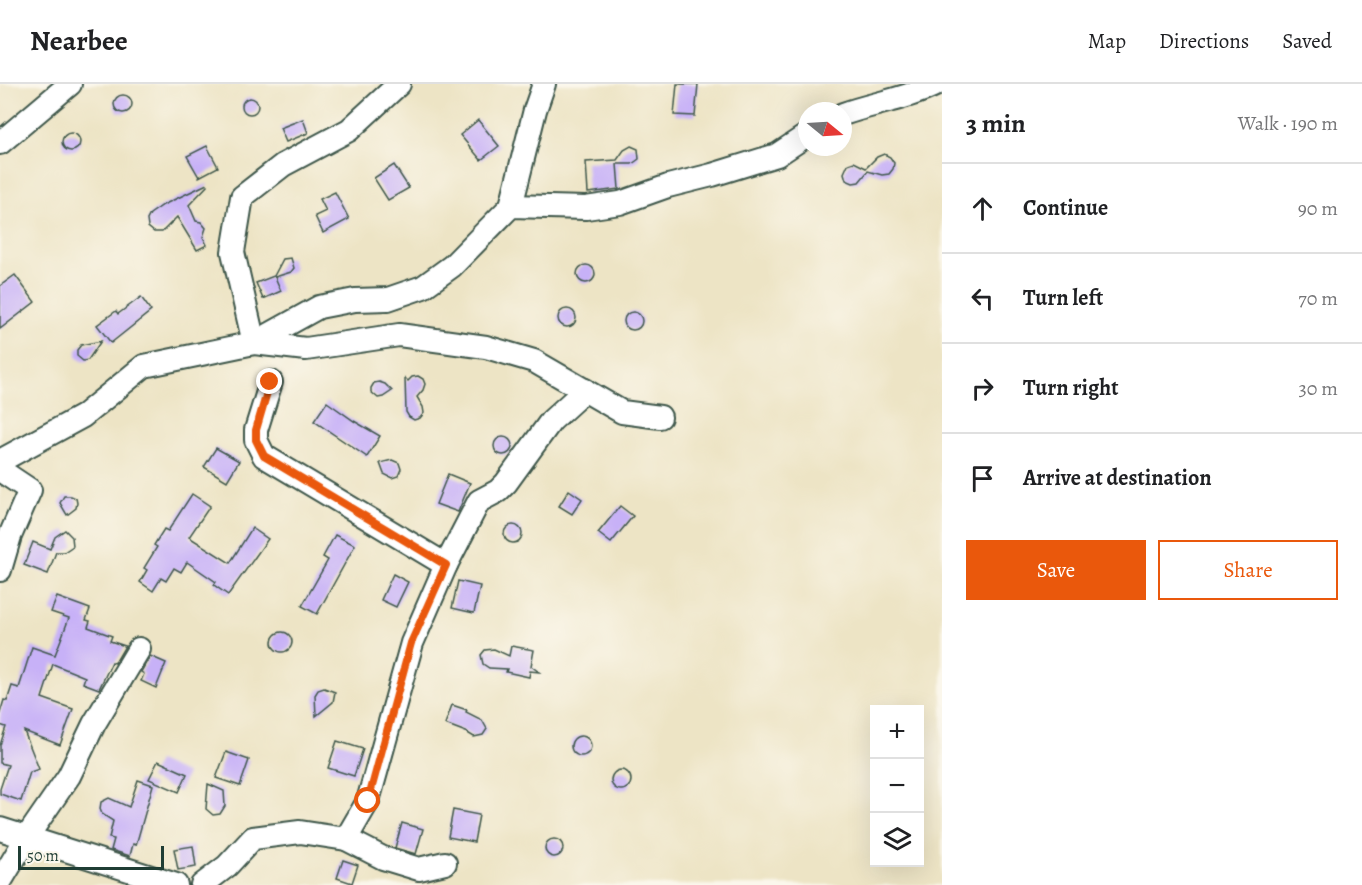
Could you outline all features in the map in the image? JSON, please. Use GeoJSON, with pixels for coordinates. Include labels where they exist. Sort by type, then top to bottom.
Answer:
{"type":"FeatureCollection","features":[{"type":"Feature","properties":{"kind":"street"},"geometry":{"type":"LineString","coordinates":[[0,142],[70,84]]}},
{"type":"Feature","properties":{"kind":"street"},"geometry":{"type":"LineString","coordinates":[[254,343],[233,252],[242,197],[284,165],[349,130],[399,84]]}},
{"type":"Feature","properties":{"kind":"street"},"geometry":{"type":"LineString","coordinates":[[0,460],[83,416],[144,366],[254,343],[319,307],[355,300],[388,298],[423,287],[452,266],[511,206],[535,110],[544,84]]}},
{"type":"Feature","properties":{"kind":"street"},"geometry":{"type":"LineString","coordinates":[[852,111],[919,93],[937,84]]}},
{"type":"Feature","properties":{"kind":"street"},"geometry":{"type":"LineString","coordinates":[[511,206],[586,208],[620,203],[668,186],[777,155],[798,141]]}},
{"type":"Feature","properties":{"kind":"street"},"geometry":{"type":"LineString","coordinates":[[254,343],[306,349],[399,334],[486,347],[534,362],[622,412],[660,417]]}},
{"type":"Feature","properties":{"kind":"street"},"geometry":{"type":"LineString","coordinates":[[270,382],[256,430],[256,440],[264,456],[446,565]]}},
{"type":"Feature","properties":{"kind":"street"},"geometry":{"type":"LineString","coordinates":[[346,839],[368,801],[411,643],[446,565],[479,501],[498,491],[506,483],[551,421],[585,390]]}},
{"type":"Feature","properties":{"kind":"street"},"geometry":{"type":"LineString","coordinates":[[0,470],[30,490],[10,536],[0,570]]}},
{"type":"Feature","properties":{"kind":"street"},"geometry":{"type":"LineString","coordinates":[[0,882],[27,837],[69,776],[94,724],[139,649]]}},
{"type":"Feature","properties":{"kind":"street"},"geometry":{"type":"LineString","coordinates":[[0,829],[176,885]]}},
{"type":"Feature","properties":{"kind":"street"},"geometry":{"type":"LineString","coordinates":[[202,885],[227,867],[252,838],[300,832],[346,839],[383,858],[419,869],[446,863]]}},
{"type":"Feature","properties":{"kind":"building"},"geometry":{"type":"Polygon","coordinates":[[[677,84],[698,84],[695,116],[674,115],[677,84]]]}},
{"type":"Feature","properties":{"kind":"building"},"geometry":{"type":"Polygon","coordinates":[[[123,95],[129,98],[132,104],[129,110],[123,113],[117,110],[114,104],[117,98],[123,95]]]}},
{"type":"Feature","properties":{"kind":"building"},"geometry":{"type":"Polygon","coordinates":[[[250,98],[256,100],[258,106],[256,112],[250,114],[244,112],[242,106],[244,100],[250,98]]]}},
{"type":"Feature","properties":{"kind":"building"},"geometry":{"type":"Polygon","coordinates":[[[303,119],[308,133],[286,142],[280,128],[303,119]]]}},
{"type":"Feature","properties":{"kind":"building"},"geometry":{"type":"Polygon","coordinates":[[[478,120],[499,146],[481,160],[460,135],[478,120]]]}},
{"type":"Feature","properties":{"kind":"building"},"geometry":{"type":"Polygon","coordinates":[[[71,133],[77,136],[80,142],[77,148],[71,151],[65,148],[62,142],[65,136],[71,133]]]}},
{"type":"Feature","properties":{"kind":"building"},"geometry":{"type":"Polygon","coordinates":[[[207,146],[218,167],[199,177],[187,156],[207,146]]]}},
{"type":"Feature","properties":{"kind":"building"},"geometry":{"type":"Polygon","coordinates":[[[631,146],[638,149],[639,159],[632,164],[617,164],[619,189],[588,193],[586,162],[617,160],[624,150],[631,146]]]}},
{"type":"Feature","properties":{"kind":"building"},"geometry":{"type":"Polygon","coordinates":[[[884,154],[894,163],[889,174],[882,175],[868,171],[859,182],[853,183],[846,180],[844,173],[848,164],[854,162],[866,168],[877,157],[884,154]]]}},
{"type":"Feature","properties":{"kind":"building"},"geometry":{"type":"Polygon","coordinates":[[[394,165],[409,188],[388,200],[374,178],[394,165]]]}},
{"type":"Feature","properties":{"kind":"building"},"geometry":{"type":"Polygon","coordinates":[[[207,184],[189,205],[196,221],[201,222],[206,228],[203,237],[207,245],[197,250],[177,217],[162,232],[154,232],[148,227],[147,220],[150,214],[163,205],[207,184]]]}},
{"type":"Feature","properties":{"kind":"building"},"geometry":{"type":"Polygon","coordinates":[[[335,192],[349,219],[323,233],[315,216],[326,211],[320,199],[335,192]]]}},
{"type":"Feature","properties":{"kind":"building"},"geometry":{"type":"Polygon","coordinates":[[[291,258],[294,268],[291,272],[275,277],[281,291],[263,299],[256,283],[274,276],[283,259],[291,258]]]}},
{"type":"Feature","properties":{"kind":"building"},"geometry":{"type":"Polygon","coordinates":[[[586,265],[592,268],[595,274],[592,280],[586,283],[580,280],[577,274],[580,268],[586,265]]]}},
{"type":"Feature","properties":{"kind":"building"},"geometry":{"type":"Polygon","coordinates":[[[15,275],[35,302],[0,329],[0,286],[15,275]]]}},
{"type":"Feature","properties":{"kind":"building"},"geometry":{"type":"Polygon","coordinates":[[[141,297],[151,311],[111,343],[97,325],[116,311],[118,314],[141,297]]]}},
{"type":"Feature","properties":{"kind":"building"},"geometry":{"type":"Polygon","coordinates":[[[567,309],[573,312],[576,318],[573,324],[567,327],[561,324],[558,318],[561,312],[567,309]]]}},
{"type":"Feature","properties":{"kind":"building"},"geometry":{"type":"Polygon","coordinates":[[[633,312],[639,315],[642,321],[639,327],[633,330],[627,327],[624,321],[627,315],[633,312]]]}},
{"type":"Feature","properties":{"kind":"building"},"geometry":{"type":"Polygon","coordinates":[[[101,341],[88,360],[83,361],[77,356],[77,350],[81,345],[101,341]]]}},
{"type":"Feature","properties":{"kind":"building"},"geometry":{"type":"Polygon","coordinates":[[[418,376],[425,384],[417,397],[424,413],[420,418],[414,420],[406,412],[405,378],[408,381],[418,376]]]}},
{"type":"Feature","properties":{"kind":"building"},"geometry":{"type":"Polygon","coordinates":[[[379,382],[392,391],[378,398],[371,392],[371,388],[374,383],[379,382]]]}},
{"type":"Feature","properties":{"kind":"building"},"geometry":{"type":"Polygon","coordinates":[[[327,402],[380,436],[367,457],[314,421],[327,402]]]}},
{"type":"Feature","properties":{"kind":"building"},"geometry":{"type":"Polygon","coordinates":[[[503,437],[509,440],[512,446],[509,452],[503,455],[497,452],[494,446],[497,440],[503,437]]]}},
{"type":"Feature","properties":{"kind":"building"},"geometry":{"type":"Polygon","coordinates":[[[216,448],[239,461],[227,481],[204,467],[216,448]]]}},
{"type":"Feature","properties":{"kind":"building"},"geometry":{"type":"Polygon","coordinates":[[[392,460],[399,463],[401,469],[398,476],[392,478],[384,474],[380,463],[392,460]]]}},
{"type":"Feature","properties":{"kind":"building"},"geometry":{"type":"Polygon","coordinates":[[[448,474],[470,483],[458,512],[436,504],[448,474]]]}},
{"type":"Feature","properties":{"kind":"building"},"geometry":{"type":"Polygon","coordinates":[[[569,490],[582,499],[572,514],[559,506],[569,490]]]}},
{"type":"Feature","properties":{"kind":"building"},"geometry":{"type":"Polygon","coordinates":[[[192,494],[210,506],[189,537],[230,563],[252,528],[268,539],[228,595],[214,585],[216,582],[187,562],[181,572],[174,568],[166,581],[161,578],[153,591],[140,582],[147,570],[144,568],[157,547],[154,545],[164,529],[168,531],[192,494]]]}},
{"type":"Feature","properties":{"kind":"building"},"geometry":{"type":"Polygon","coordinates":[[[64,496],[76,498],[77,503],[76,508],[67,515],[60,503],[64,496]]]}},
{"type":"Feature","properties":{"kind":"building"},"geometry":{"type":"Polygon","coordinates":[[[620,506],[633,516],[611,543],[598,533],[620,506]]]}},
{"type":"Feature","properties":{"kind":"building"},"geometry":{"type":"Polygon","coordinates":[[[513,525],[519,528],[522,534],[519,540],[513,543],[507,540],[504,534],[507,528],[513,525]]]}},
{"type":"Feature","properties":{"kind":"building"},"geometry":{"type":"Polygon","coordinates":[[[65,530],[72,537],[73,546],[64,552],[56,552],[48,574],[24,565],[33,542],[50,549],[55,537],[65,530]]]}},
{"type":"Feature","properties":{"kind":"building"},"geometry":{"type":"Polygon","coordinates":[[[335,535],[355,545],[317,614],[302,606],[328,560],[323,557],[335,535]]]}},
{"type":"Feature","properties":{"kind":"building"},"geometry":{"type":"Polygon","coordinates":[[[393,574],[408,582],[396,607],[381,600],[393,574]]]}},
{"type":"Feature","properties":{"kind":"building"},"geometry":{"type":"Polygon","coordinates":[[[458,581],[480,586],[474,613],[452,608],[458,581]]]}},
{"type":"Feature","properties":{"kind":"building"},"geometry":{"type":"Polygon","coordinates":[[[57,597],[90,609],[86,620],[90,621],[88,627],[112,636],[110,641],[125,646],[115,663],[112,662],[99,689],[83,683],[85,677],[53,664],[42,698],[73,709],[60,745],[24,731],[39,769],[30,772],[21,801],[0,794],[8,765],[0,763],[0,745],[6,727],[0,725],[0,713],[12,686],[19,688],[32,647],[55,655],[69,618],[51,612],[57,597]]]}},
{"type":"Feature","properties":{"kind":"building"},"geometry":{"type":"Polygon","coordinates":[[[282,632],[289,635],[292,642],[289,649],[282,652],[275,649],[272,642],[275,635],[282,632]]]}},
{"type":"Feature","properties":{"kind":"building"},"geometry":{"type":"Polygon","coordinates":[[[511,646],[534,650],[531,666],[539,672],[530,671],[529,677],[506,672],[507,669],[489,668],[483,664],[481,655],[485,650],[494,649],[509,656],[511,646]]]}},
{"type":"Feature","properties":{"kind":"building"},"geometry":{"type":"Polygon","coordinates":[[[150,656],[166,663],[156,688],[141,681],[144,674],[141,672],[150,656]]]}},
{"type":"Feature","properties":{"kind":"building"},"geometry":{"type":"Polygon","coordinates":[[[324,688],[335,692],[333,702],[316,716],[315,695],[318,690],[324,688]]]}},
{"type":"Feature","properties":{"kind":"building"},"geometry":{"type":"Polygon","coordinates":[[[452,705],[467,710],[466,712],[482,720],[487,729],[483,735],[474,737],[445,724],[452,705]]]}},
{"type":"Feature","properties":{"kind":"building"},"geometry":{"type":"Polygon","coordinates":[[[581,736],[588,739],[591,746],[588,753],[581,756],[574,753],[571,746],[574,739],[581,736]]]}},
{"type":"Feature","properties":{"kind":"building"},"geometry":{"type":"Polygon","coordinates":[[[337,741],[363,749],[354,776],[328,768],[337,741]]]}},
{"type":"Feature","properties":{"kind":"building"},"geometry":{"type":"Polygon","coordinates":[[[226,752],[249,760],[240,786],[216,778],[226,752]]]}},
{"type":"Feature","properties":{"kind":"building"},"geometry":{"type":"Polygon","coordinates":[[[158,761],[187,774],[179,792],[149,779],[158,761]]]}},
{"type":"Feature","properties":{"kind":"building"},"geometry":{"type":"Polygon","coordinates":[[[621,770],[628,773],[631,780],[628,787],[621,790],[614,787],[611,780],[614,773],[621,770]]]}},
{"type":"Feature","properties":{"kind":"building"},"geometry":{"type":"Polygon","coordinates":[[[138,780],[153,785],[136,845],[133,844],[130,856],[111,850],[114,839],[109,838],[113,821],[102,814],[100,809],[101,802],[109,798],[129,807],[138,780]]]}},
{"type":"Feature","properties":{"kind":"building"},"geometry":{"type":"Polygon","coordinates":[[[208,784],[224,791],[225,806],[220,814],[213,815],[206,809],[208,784]]]}},
{"type":"Feature","properties":{"kind":"building"},"geometry":{"type":"Polygon","coordinates":[[[453,810],[479,815],[474,842],[448,837],[453,810]]]}},
{"type":"Feature","properties":{"kind":"building"},"geometry":{"type":"Polygon","coordinates":[[[402,823],[423,829],[416,854],[395,848],[402,823]]]}},
{"type":"Feature","properties":{"kind":"building"},"geometry":{"type":"Polygon","coordinates":[[[554,839],[560,842],[563,848],[560,854],[554,857],[548,854],[545,848],[548,842],[554,839]]]}},
{"type":"Feature","properties":{"kind":"building"},"geometry":{"type":"Polygon","coordinates":[[[193,846],[196,867],[178,870],[174,849],[193,846]]]}},
{"type":"Feature","properties":{"kind":"building"},"geometry":{"type":"Polygon","coordinates":[[[343,860],[358,865],[352,883],[337,878],[343,860]]]}},
{"type":"Feature","properties":{"kind":"route"},"geometry":{"type":"LineString","coordinates":[[270,382],[256,430],[256,440],[264,456],[446,565],[411,643],[368,801]]}}]}
